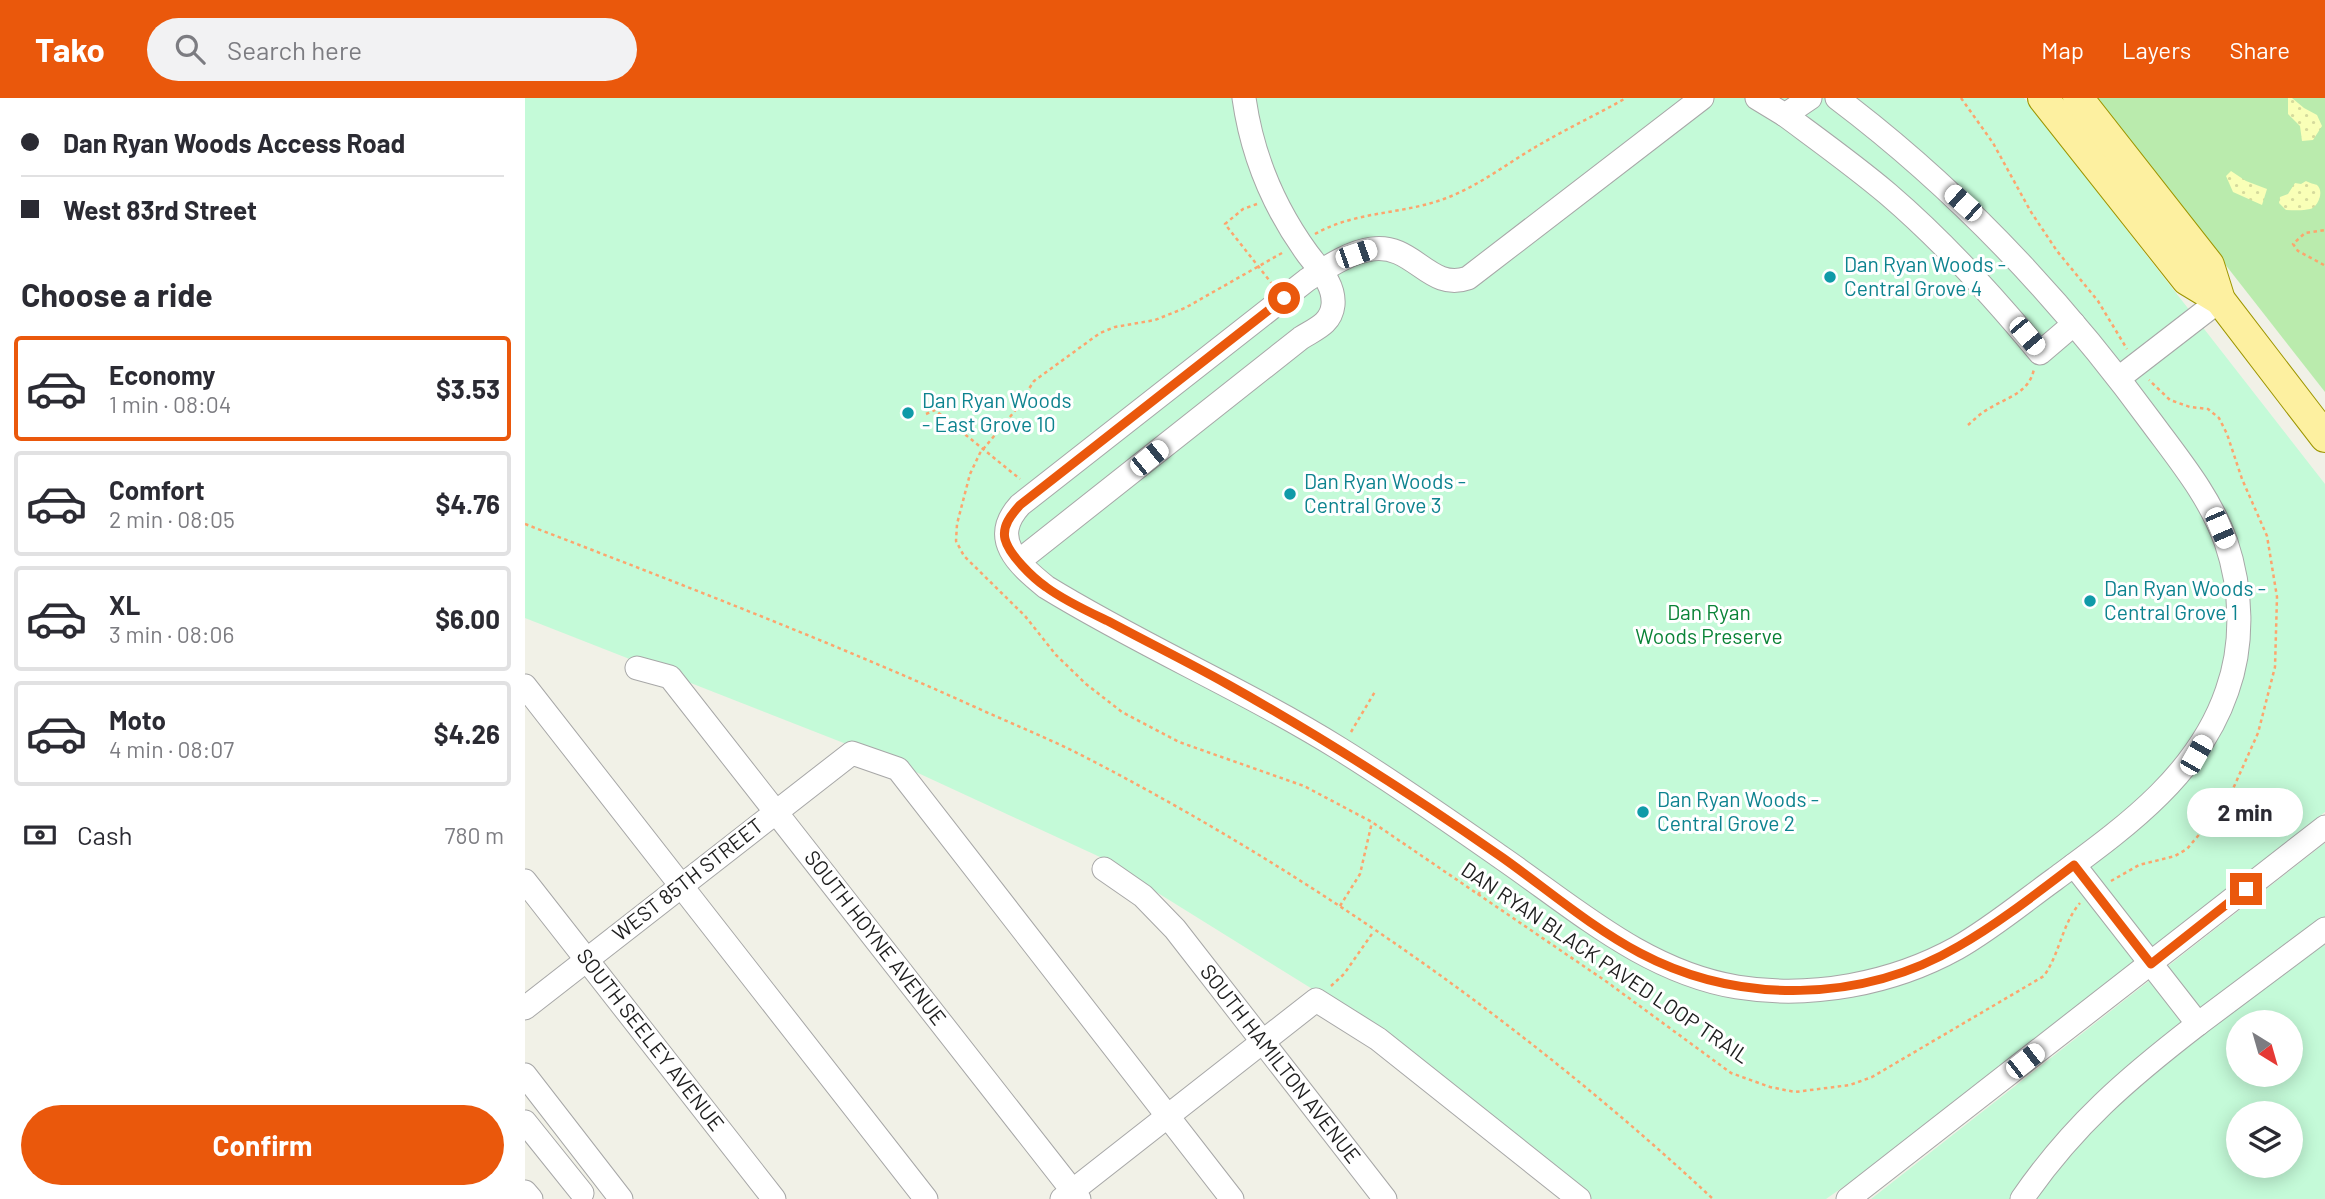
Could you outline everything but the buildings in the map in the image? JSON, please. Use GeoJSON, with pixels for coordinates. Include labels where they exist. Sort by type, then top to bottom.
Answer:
{"type":"FeatureCollection","features":[{"type":"Feature","properties":{"kind":"main road"},"geometry":{"type":"LineString","coordinates":[[2043,98],[2187,280],[2220,300]]}},
{"type":"Feature","properties":{"kind":"main road"},"geometry":{"type":"LineString","coordinates":[[2078,98],[2209,265],[2220,300],[2325,437]]}},
{"type":"Feature","properties":{"kind":"street"},"geometry":{"type":"LineString","coordinates":[[1019,561],[1301,338],[1326,323],[1333,306],[1333,295],[1321,271],[1293,233],[1272,193],[1259,163],[1244,98]]}},
{"type":"Feature","properties":{"kind":"street"},"geometry":{"type":"LineString","coordinates":[[1702,98],[1468,278],[1457,282],[1444,281],[1413,259],[1386,249],[1371,249],[1356,254],[1321,271],[1032,496],[1009,517],[1005,539],[1031,575],[1063,598],[1226,684],[1340,749],[1503,858],[1604,931],[1639,952],[1697,977],[1733,986],[1769,990],[1842,986],[1881,979],[1918,966],[1968,941],[2074,865],[2171,785],[2196,755],[2229,687],[2237,650],[2239,614],[2236,579],[2214,512],[2195,481],[2119,377],[2031,273],[1963,203],[1837,98]]}},
{"type":"Feature","properties":{"kind":"street"},"geometry":{"type":"LineString","coordinates":[[1757,98],[1786,115],[1861,172],[1916,219],[1966,268],[2040,353],[2074,324]]}},
{"type":"Feature","properties":{"kind":"street"},"geometry":{"type":"LineString","coordinates":[[1786,115],[1810,98]]}},
{"type":"Feature","properties":{"kind":"street"},"geometry":{"type":"LineString","coordinates":[[2119,377],[2220,300]]}},
{"type":"Feature","properties":{"kind":"street","name":"SOUTH HOYNE AVENUE"},"geometry":{"type":"LineString","coordinates":[[637,668],[670,677],[1071,1196]]}},
{"type":"Feature","properties":{"kind":"street"},"geometry":{"type":"LineString","coordinates":[[525,686],[926,1199]]}},
{"type":"Feature","properties":{"kind":"street","name":"WEST 85TH STREET"},"geometry":{"type":"LineString","coordinates":[[525,1008],[852,753],[898,769],[1167,1117]]}},
{"type":"Feature","properties":{"kind":"street"},"geometry":{"type":"LineString","coordinates":[[1848,1199],[2325,827]]}},
{"type":"Feature","properties":{"kind":"street"},"geometry":{"type":"LineString","coordinates":[[2074,865],[2198,1024]]}},
{"type":"Feature","properties":{"kind":"street","name":"SOUTH HAMILTON AVENUE"},"geometry":{"type":"LineString","coordinates":[[1104,869],[1143,896],[1175,929],[1385,1199]]}},
{"type":"Feature","properties":{"kind":"street","name":"SOUTH SEELEY AVENUE"},"geometry":{"type":"LineString","coordinates":[[525,881],[774,1199]]}},
{"type":"Feature","properties":{"kind":"street"},"geometry":{"type":"LineString","coordinates":[[2022,1199],[2049,1161],[2093,1112],[2141,1068],[2325,929]]}},
{"type":"Feature","properties":{"kind":"street"},"geometry":{"type":"LineString","coordinates":[[1071,1196],[1316,1000],[1378,1039],[1579,1199]]}},
{"type":"Feature","properties":{"kind":"street"},"geometry":{"type":"LineString","coordinates":[[525,1075],[621,1199]]}},
{"type":"Feature","properties":{"kind":"street"},"geometry":{"type":"LineString","coordinates":[[1167,1117],[1232,1199]]}},
{"type":"Feature","properties":{"kind":"street"},"geometry":{"type":"LineString","coordinates":[[525,1122],[582,1193]]}},
{"type":"Feature","properties":{"kind":"street"},"geometry":{"type":"LineString","coordinates":[[525,1192],[531,1199]]}},
{"type":"Feature","properties":{"kind":"path"},"geometry":{"type":"LineString","coordinates":[[1961,98],[1993,143],[2031,212],[2057,251],[2098,301],[2131,353]]}},
{"type":"Feature","properties":{"kind":"path"},"geometry":{"type":"LineString","coordinates":[[1254,207],[1243,209],[1225,225],[1284,298]]}},
{"type":"Feature","properties":{"kind":"path"},"geometry":{"type":"LineString","coordinates":[[2324,265],[2298,251],[2293,244],[2305,233],[2325,230]]}},
{"type":"Feature","properties":{"kind":"path"},"geometry":{"type":"LineString","coordinates":[[1968,425],[1989,408],[2017,395],[2026,387],[2033,376],[2040,353]]}},
{"type":"Feature","properties":{"kind":"path","name":"DAN RYAN BLACK PAVED LOOP TRAIL"},"geometry":{"type":"LineString","coordinates":[[1304,786],[1372,822],[1607,982],[1731,1073],[1795,1093],[1850,1084],[1872,1077],[2044,976],[2055,960],[2062,934],[2073,912],[2084,898],[2139,865],[2175,856],[2187,849],[2228,800],[2258,733],[2275,667],[2277,597],[2267,536],[2242,479],[2220,418],[2208,409],[2190,407],[2170,400],[2144,374]]}},
{"type":"Feature","properties":{"kind":"path"},"geometry":{"type":"LineString","coordinates":[[926,414],[935,410],[1016,474],[1032,496]]}},
{"type":"Feature","properties":{"kind":"path"},"geometry":{"type":"LineString","coordinates":[[525,524],[838,646],[1041,736],[1149,791],[1290,875],[1468,997],[1595,1095],[1713,1199]]}},
{"type":"Feature","properties":{"kind":"path"},"geometry":{"type":"LineString","coordinates":[[1340,749],[1376,690]]}},
{"type":"Feature","properties":{"kind":"path"},"geometry":{"type":"LineString","coordinates":[[1339,907],[1360,874],[1372,822]]}},
{"type":"Feature","properties":{"kind":"path"},"geometry":{"type":"LineString","coordinates":[[1478,895],[1503,858]]}},
{"type":"Feature","properties":{"kind":"path"},"geometry":{"type":"LineString","coordinates":[[1316,1000],[1344,974],[1374,931]]}},
{"type":"Feature","properties":{"kind":"shaded area"},"geometry":{"type":"Polygon","coordinates":[[[2095,98],[2325,98],[2325,392],[2095,98]]]}},
{"type":"Feature","properties":{"kind":"sand"},"geometry":{"type":"Polygon","coordinates":[[[2288,98],[2317,115],[2322,126],[2313,140],[2302,141],[2300,126],[2288,114],[2288,98]]]}},
{"type":"Feature","properties":{"kind":"sand"},"geometry":{"type":"Polygon","coordinates":[[[2231,171],[2246,181],[2267,189],[2262,205],[2233,192],[2226,176],[2231,171]]]}},
{"type":"Feature","properties":{"kind":"sand"},"geometry":{"type":"Polygon","coordinates":[[[2306,181],[2319,188],[2317,203],[2310,209],[2286,210],[2279,203],[2280,197],[2288,194],[2295,183],[2306,181]]]}},
{"type":"Feature","properties":{"kind":"green space","name":"Dan Ryan Woods Preserve"},"geometry":{"type":"Polygon","coordinates":[[[525,98],[2024,98],[2325,484],[2325,812],[1892,1153],[1826,1199],[1584,1199],[1322,995],[1100,857],[905,767],[525,618],[525,98]]]}},
{"type":"Feature","properties":{"kind":"green space"},"geometry":{"type":"Polygon","coordinates":[[[2325,843],[2325,1199],[1871,1199],[2325,843]]]}},
{"type":"Feature","properties":{"kind":"place","name":"Dan Ryan Woods - Central Grove 4"},"geometry":{"type":"Point","coordinates":[1830,277]}},
{"type":"Feature","properties":{"kind":"place","name":"Dan Ryan Woods - East Grove 10"},"geometry":{"type":"Point","coordinates":[908,413]}},
{"type":"Feature","properties":{"kind":"place","name":"Dan Ryan Woods - Central Grove 3"},"geometry":{"type":"Point","coordinates":[1290,494]}},
{"type":"Feature","properties":{"kind":"place","name":"Dan Ryan Woods - Central Grove 1"},"geometry":{"type":"Point","coordinates":[2090,601]}},
{"type":"Feature","properties":{"kind":"place","name":"Dan Ryan Woods - Central Grove 2"},"geometry":{"type":"Point","coordinates":[1643,812]}},
{"type":"Feature","properties":{"kind":"route"},"geometry":{"type":"LineString","coordinates":[[1284,298],[1020,505],[1009,517],[1005,539],[1011,552],[1031,575],[1063,598],[1226,684],[1340,749],[1503,858],[1604,931],[1669,967],[1697,977],[1733,986],[1769,990],[1806,990],[1881,979],[1918,966],[1958,947],[2074,865],[2151,964],[2246,889]]}}]}
